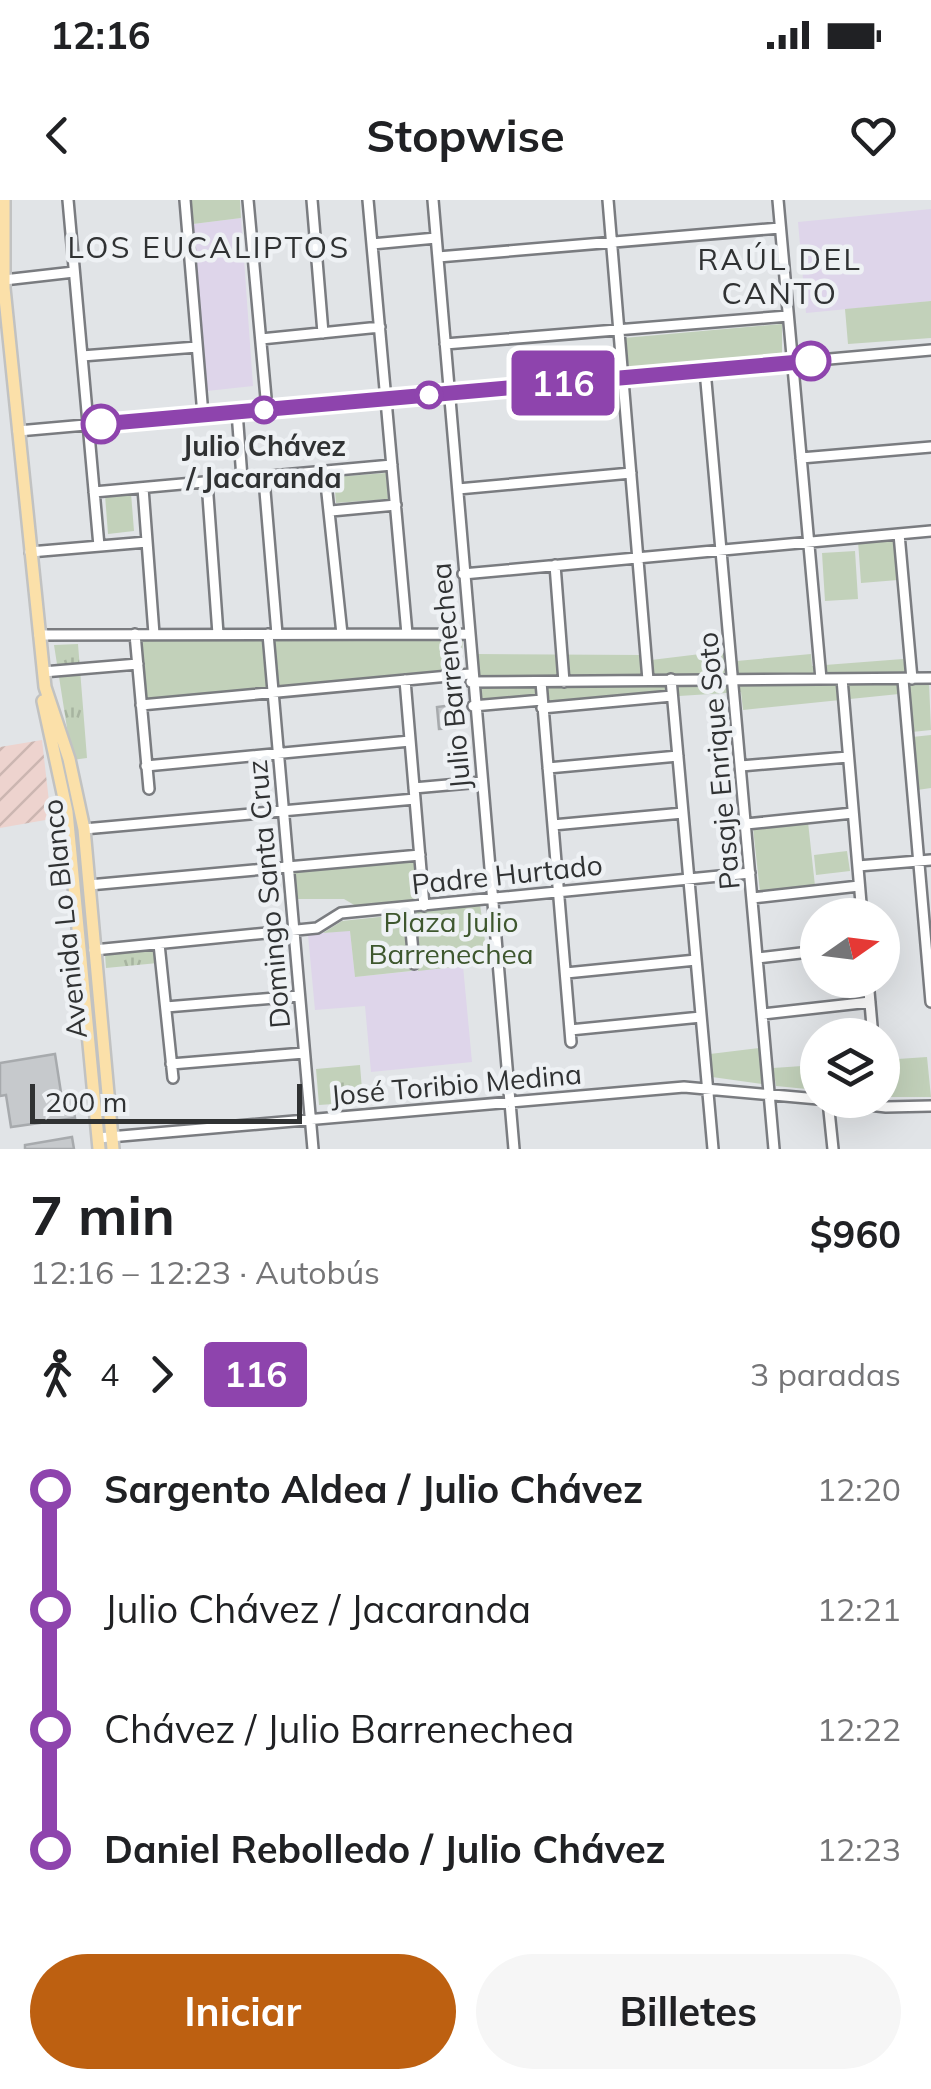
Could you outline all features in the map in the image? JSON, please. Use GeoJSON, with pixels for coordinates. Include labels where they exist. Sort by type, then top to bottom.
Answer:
{"type":"FeatureCollection","features":[{"type":"Feature","properties":{"kind":"main road","name":"Avenida Lo Blanco"},"geometry":{"type":"LineString","coordinates":[[4,200],[4,280],[45,687],[46,730],[67,812],[105,1143]]}},
{"type":"Feature","properties":{"kind":"main road","name":"Avenida Lo Blanco"},"geometry":{"type":"LineString","coordinates":[[0,259],[4,280]]}},
{"type":"Feature","properties":{"kind":"main road","name":"Avenida Lo Blanco"},"geometry":{"type":"LineString","coordinates":[[45,687],[69,759],[84,828],[105,1143]]}},
{"type":"Feature","properties":{"kind":"street"},"geometry":{"type":"LineString","coordinates":[[68,200],[99,546]]}},
{"type":"Feature","properties":{"kind":"street"},"geometry":{"type":"LineString","coordinates":[[185,200],[203,415]]}},
{"type":"Feature","properties":{"kind":"street"},"geometry":{"type":"LineString","coordinates":[[248,200],[267,409]]}},
{"type":"Feature","properties":{"kind":"street"},"geometry":{"type":"LineString","coordinates":[[312,200],[323,333]]}},
{"type":"Feature","properties":{"kind":"street"},"geometry":{"type":"LineString","coordinates":[[368,200],[407,634]]}},
{"type":"Feature","properties":{"kind":"street","name":"Julio Barrenechea"},"geometry":{"type":"LineString","coordinates":[[433,200],[473,706],[514,1149]]}},
{"type":"Feature","properties":{"kind":"street"},"geometry":{"type":"LineString","coordinates":[[608,200],[648,680]]}},
{"type":"Feature","properties":{"kind":"street"},"geometry":{"type":"LineString","coordinates":[[778,200],[820,678]]}},
{"type":"Feature","properties":{"kind":"street"},"geometry":{"type":"LineString","coordinates":[[438,258],[780,228]]}},
{"type":"Feature","properties":{"kind":"street"},"geometry":{"type":"LineString","coordinates":[[372,244],[436,238]]}},
{"type":"Feature","properties":{"kind":"street"},"geometry":{"type":"LineString","coordinates":[[4,280],[74,272]]}},
{"type":"Feature","properties":{"kind":"street"},"geometry":{"type":"LineString","coordinates":[[445,344],[788,316]]}},
{"type":"Feature","properties":{"kind":"street"},"geometry":{"type":"LineString","coordinates":[[261,339],[380,328]]}},
{"type":"Feature","properties":{"kind":"street"},"geometry":{"type":"LineString","coordinates":[[82,356],[197,347]]}},
{"type":"Feature","properties":{"kind":"street"},"geometry":{"type":"LineString","coordinates":[[18,432],[931,350]]}},
{"type":"Feature","properties":{"kind":"street","name":"Pasaje Enrique Soto"},"geometry":{"type":"LineString","coordinates":[[705,370],[774,1149]]}},
{"type":"Feature","properties":{"kind":"street"},"geometry":{"type":"LineString","coordinates":[[237,412],[242,478]]}},
{"type":"Feature","properties":{"kind":"street"},"geometry":{"type":"LineString","coordinates":[[801,458],[931,447]]}},
{"type":"Feature","properties":{"kind":"street"},"geometry":{"type":"LineString","coordinates":[[94,492],[326,474],[392,465]]}},
{"type":"Feature","properties":{"kind":"street"},"geometry":{"type":"LineString","coordinates":[[458,489],[631,473]]}},
{"type":"Feature","properties":{"kind":"street"},"geometry":{"type":"LineString","coordinates":[[326,474],[342,634]]}},
{"type":"Feature","properties":{"kind":"street","name":"Domingo Santa Cruz"},"geometry":{"type":"LineString","coordinates":[[264,479],[272,692],[313,1149]]}},
{"type":"Feature","properties":{"kind":"street"},"geometry":{"type":"LineString","coordinates":[[207,482],[218,634]]}},
{"type":"Feature","properties":{"kind":"street"},"geometry":{"type":"LineString","coordinates":[[143,488],[154,634]]}},
{"type":"Feature","properties":{"kind":"street"},"geometry":{"type":"LineString","coordinates":[[330,511],[396,505]]}},
{"type":"Feature","properties":{"kind":"street"},"geometry":{"type":"LineString","coordinates":[[464,574],[931,531]]}},
{"type":"Feature","properties":{"kind":"street"},"geometry":{"type":"LineString","coordinates":[[899,534],[931,1002]]}},
{"type":"Feature","properties":{"kind":"street"},"geometry":{"type":"LineString","coordinates":[[30,552],[147,542]]}},
{"type":"Feature","properties":{"kind":"street"},"geometry":{"type":"LineString","coordinates":[[555,566],[564,682]]}},
{"type":"Feature","properties":{"kind":"street"},"geometry":{"type":"LineString","coordinates":[[135,634],[148,789]]}},
{"type":"Feature","properties":{"kind":"street"},"geometry":{"type":"LineString","coordinates":[[40,635],[468,634]]}},
{"type":"Feature","properties":{"kind":"street"},"geometry":{"type":"LineString","coordinates":[[43,672],[138,664]]}},
{"type":"Feature","properties":{"kind":"street"},"geometry":{"type":"LineString","coordinates":[[141,705],[405,680],[931,678]]}},
{"type":"Feature","properties":{"kind":"street"},"geometry":{"type":"LineString","coordinates":[[671,679],[713,1149]]}},
{"type":"Feature","properties":{"kind":"street"},"geometry":{"type":"LineString","coordinates":[[842,679],[861,898]]}},
{"type":"Feature","properties":{"kind":"street"},"geometry":{"type":"LineString","coordinates":[[405,680],[424,906]]}},
{"type":"Feature","properties":{"kind":"street"},"geometry":{"type":"LineString","coordinates":[[540,682],[571,1042]]}},
{"type":"Feature","properties":{"kind":"street"},"geometry":{"type":"LineString","coordinates":[[473,706],[672,696]]}},
{"type":"Feature","properties":{"kind":"street"},"geometry":{"type":"LineString","coordinates":[[146,766],[410,741]]}},
{"type":"Feature","properties":{"kind":"street"},"geometry":{"type":"LineString","coordinates":[[548,768],[678,756]]}},
{"type":"Feature","properties":{"kind":"street"},"geometry":{"type":"LineString","coordinates":[[741,766],[848,757]]}},
{"type":"Feature","properties":{"kind":"street"},"geometry":{"type":"LineString","coordinates":[[84,828],[283,810],[481,782]]}},
{"type":"Feature","properties":{"kind":"street"},"geometry":{"type":"LineString","coordinates":[[553,825],[683,813]]}},
{"type":"Feature","properties":{"kind":"street"},"geometry":{"type":"LineString","coordinates":[[746,824],[853,814]]}},
{"type":"Feature","properties":{"kind":"street"},"geometry":{"type":"LineString","coordinates":[[88,885],[420,855]]}},
{"type":"Feature","properties":{"kind":"street"},"geometry":{"type":"LineString","coordinates":[[858,866],[931,860]]}},
{"type":"Feature","properties":{"kind":"street","name":"Padre Hurtado"},"geometry":{"type":"LineString","coordinates":[[94,950],[320,927],[341,913],[750,874]]}},
{"type":"Feature","properties":{"kind":"street"},"geometry":{"type":"LineString","coordinates":[[752,898],[860,886]]}},
{"type":"Feature","properties":{"kind":"street"},"geometry":{"type":"LineString","coordinates":[[410,908],[414,964]]}},
{"type":"Feature","properties":{"kind":"street"},"geometry":{"type":"LineString","coordinates":[[160,944],[173,1078]]}},
{"type":"Feature","properties":{"kind":"street"},"geometry":{"type":"LineString","coordinates":[[758,958],[800,953]]}},
{"type":"Feature","properties":{"kind":"street"},"geometry":{"type":"LineString","coordinates":[[566,972],[696,960]]}},
{"type":"Feature","properties":{"kind":"street"},"geometry":{"type":"LineString","coordinates":[[166,1007],[299,996]]}},
{"type":"Feature","properties":{"kind":"street"},"geometry":{"type":"LineString","coordinates":[[870,998],[871,1018]]}},
{"type":"Feature","properties":{"kind":"street"},"geometry":{"type":"LineString","coordinates":[[762,1014],[870,1002]]}},
{"type":"Feature","properties":{"kind":"street"},"geometry":{"type":"LineString","coordinates":[[570,1030],[701,1017]]}},
{"type":"Feature","properties":{"kind":"street"},"geometry":{"type":"LineString","coordinates":[[172,1064],[304,1053]]}},
{"type":"Feature","properties":{"kind":"street","name":"José Toribio Medina"},"geometry":{"type":"LineString","coordinates":[[105,1143],[310,1119],[708,1086],[800,1097]]}},
{"type":"Feature","properties":{"kind":"street","name":"José Toribio Medina"},"geometry":{"type":"LineString","coordinates":[[900,1104],[931,1106]]}},
{"type":"Feature","properties":{"kind":"street"},"geometry":{"type":"LineString","coordinates":[[826,1118],[832,1149]]}},
{"type":"Feature","properties":{"kind":"shaded area"},"geometry":{"type":"Polygon","coordinates":[[[931,209],[931,301],[806,313],[798,222],[931,209]]]}},
{"type":"Feature","properties":{"kind":"shaded area"},"geometry":{"type":"Polygon","coordinates":[[[241,218],[253,386],[207,391],[193,224],[241,218]]]}},
{"type":"Feature","properties":{"kind":"shaded area"},"geometry":{"type":"Polygon","coordinates":[[[42,740],[51,819],[0,828],[0,747],[42,740]]]}},
{"type":"Feature","properties":{"kind":"shaded area"},"geometry":{"type":"Polygon","coordinates":[[[350,930],[355,977],[463,966],[472,1062],[371,1072],[365,1006],[315,1010],[308,935],[350,930]]]}},
{"type":"Feature","properties":{"kind":"green space"},"geometry":{"type":"Polygon","coordinates":[[[191,200],[240,200],[241,218],[193,224],[191,200]]]}},
{"type":"Feature","properties":{"kind":"green space"},"geometry":{"type":"Polygon","coordinates":[[[931,301],[931,338],[848,344],[845,309],[931,301]]]}},
{"type":"Feature","properties":{"kind":"green space"},"geometry":{"type":"Polygon","coordinates":[[[782,324],[782,353],[629,367],[624,338],[782,324]]]}},
{"type":"Feature","properties":{"kind":"green space"},"geometry":{"type":"Polygon","coordinates":[[[386,473],[388,499],[336,503],[334,477],[386,473]]]}},
{"type":"Feature","properties":{"kind":"green space"},"geometry":{"type":"Polygon","coordinates":[[[131,493],[134,531],[108,534],[105,495],[131,493]]]}},
{"type":"Feature","properties":{"kind":"green space"},"geometry":{"type":"Polygon","coordinates":[[[894,538],[898,580],[861,583],[858,541],[894,538]]]}},
{"type":"Feature","properties":{"kind":"green space"},"geometry":{"type":"Polygon","coordinates":[[[855,551],[858,599],[825,601],[822,553],[855,551]]]}},
{"type":"Feature","properties":{"kind":"green space"},"geometry":{"type":"Polygon","coordinates":[[[463,637],[461,671],[143,703],[138,640],[463,637]]]}},
{"type":"Feature","properties":{"kind":"green space"},"geometry":{"type":"Polygon","coordinates":[[[78,644],[87,758],[72,760],[54,645],[78,644]]]}},
{"type":"Feature","properties":{"kind":"green space"},"geometry":{"type":"Polygon","coordinates":[[[725,651],[726,662],[811,654],[812,666],[903,659],[906,674],[897,674],[899,694],[743,710],[741,692],[679,696],[677,690],[550,703],[549,697],[478,700],[474,654],[642,655],[643,661],[725,651]]]}},
{"type":"Feature","properties":{"kind":"green space"},"geometry":{"type":"Polygon","coordinates":[[[929,683],[931,730],[912,732],[907,685],[929,683]]]}},
{"type":"Feature","properties":{"kind":"green space"},"geometry":{"type":"Polygon","coordinates":[[[931,735],[931,788],[917,790],[912,737],[931,735]]]}},
{"type":"Feature","properties":{"kind":"green space"},"geometry":{"type":"Polygon","coordinates":[[[808,822],[815,886],[760,892],[753,828],[808,822]]]}},
{"type":"Feature","properties":{"kind":"green space"},"geometry":{"type":"Polygon","coordinates":[[[847,851],[850,871],[816,875],[814,855],[847,851]]]}},
{"type":"Feature","properties":{"kind":"green space"},"geometry":{"type":"Polygon","coordinates":[[[416,859],[419,901],[356,906],[344,899],[295,899],[292,869],[416,859]]]}},
{"type":"Feature","properties":{"kind":"green space","name":"Plaza Julio Barrenechea"},"geometry":{"type":"Polygon","coordinates":[[[480,904],[488,963],[418,971],[413,911],[480,904]]]}},
{"type":"Feature","properties":{"kind":"green space"},"geometry":{"type":"Polygon","coordinates":[[[407,914],[411,971],[355,977],[350,931],[323,933],[342,921],[407,914]]]}},
{"type":"Feature","properties":{"kind":"green space"},"geometry":{"type":"Polygon","coordinates":[[[157,949],[158,963],[106,968],[105,954],[157,949]]]}},
{"type":"Feature","properties":{"kind":"green space"},"geometry":{"type":"Polygon","coordinates":[[[759,1048],[762,1084],[712,1077],[710,1054],[759,1048]]]}},
{"type":"Feature","properties":{"kind":"green space"},"geometry":{"type":"Polygon","coordinates":[[[927,1057],[931,1097],[900,1097],[900,1059],[927,1057]]]}},
{"type":"Feature","properties":{"kind":"green space"},"geometry":{"type":"Polygon","coordinates":[[[360,1065],[363,1102],[319,1105],[316,1069],[360,1065]]]}},
{"type":"Feature","properties":{"kind":"green space"},"geometry":{"type":"Polygon","coordinates":[[[800,1066],[800,1088],[776,1086],[773,1068],[800,1066]]]}},
{"type":"Feature","properties":{"kind":"building"},"geometry":{"type":"Polygon","coordinates":[[[453,705],[455,728],[439,729],[437,707],[453,705]]]}},
{"type":"Feature","properties":{"kind":"building"},"geometry":{"type":"Polygon","coordinates":[[[55,1054],[62,1099],[72,1098],[75,1118],[11,1127],[6,1095],[0,1096],[0,1063],[55,1054]]]}},
{"type":"Feature","properties":{"kind":"building"},"geometry":{"type":"Polygon","coordinates":[[[72,1137],[74,1149],[25,1149],[25,1145],[72,1137]]]}},
{"type":"Feature","properties":{"kind":"bus line","name":"116"},"geometry":{"type":"LineString","coordinates":[[101,424],[811,361]]}},
{"type":"Feature","properties":{"kind":"place","name":"Julio Chávez / Jacaranda"},"geometry":{"type":"Point","coordinates":[264,410]}},
{"type":"Feature","properties":{"kind":"district","name":"LOS EUCALIPTOS"},"geometry":{"type":"Point","coordinates":[209,247]}},
{"type":"Feature","properties":{"kind":"district","name":"RAÚL DEL CANTO"},"geometry":{"type":"Point","coordinates":[780,276]}}]}
